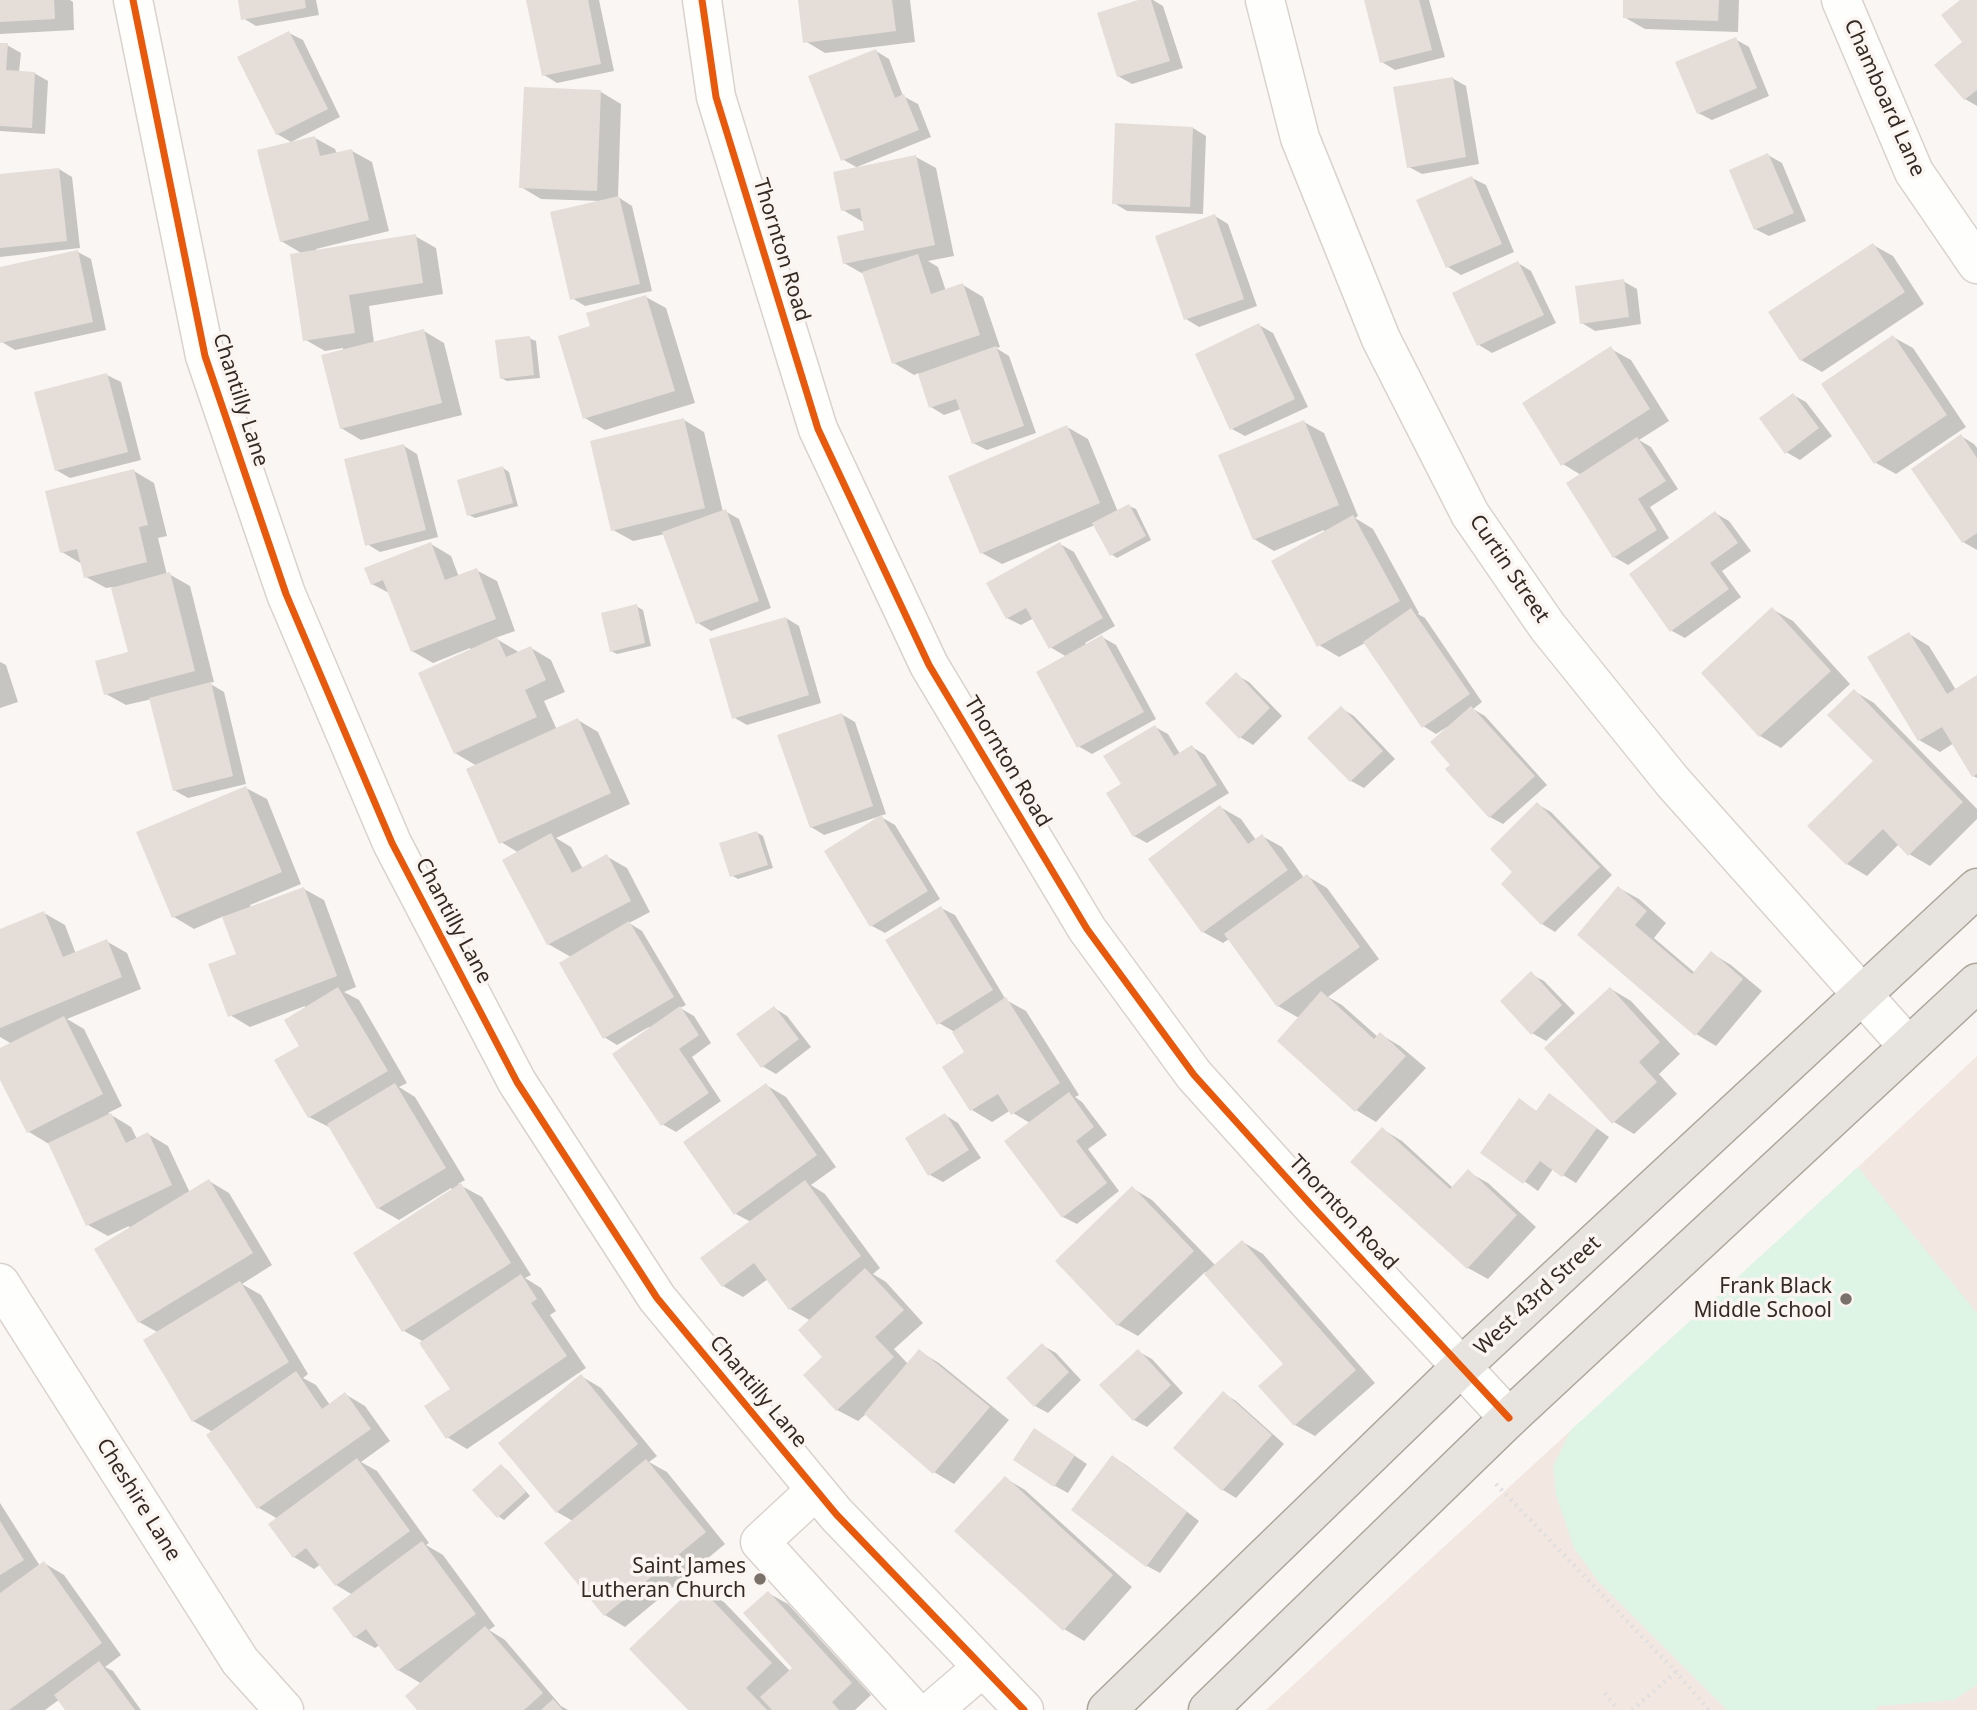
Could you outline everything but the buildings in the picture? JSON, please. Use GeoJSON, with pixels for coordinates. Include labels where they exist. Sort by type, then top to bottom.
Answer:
{"type":"FeatureCollection","features":[{"type":"Feature","properties":{"kind":"main road","name":"West 43rd Street"},"geometry":{"type":"LineString","coordinates":[[1107,1710],[1461,1367],[1977,888]]}},
{"type":"Feature","properties":{"kind":"main road"},"geometry":{"type":"LineString","coordinates":[[1208,1710],[1509,1418],[1977,983]]}},
{"type":"Feature","properties":{"kind":"street","name":"Chantilly Lane"},"geometry":{"type":"LineString","coordinates":[[134,0],[205,356],[286,594],[392,843],[517,1082],[657,1297],[836,1514],[1024,1710]]}},
{"type":"Feature","properties":{"kind":"street","name":"Thornton Road"},"geometry":{"type":"LineString","coordinates":[[702,0],[716,97],[818,429],[929,665],[1087,929],[1194,1075],[1509,1418]]}},
{"type":"Feature","properties":{"kind":"street","name":"Curtin Street"},"geometry":{"type":"LineString","coordinates":[[1265,0],[1300,138],[1381,339],[1470,514],[1547,626],[1672,781],[1908,1046]]}},
{"type":"Feature","properties":{"kind":"street","name":"Chamboard Lane"},"geometry":{"type":"LineString","coordinates":[[1841,0],[1914,172],[1977,264]]}},
{"type":"Feature","properties":{"kind":"street","name":"Cheshire Lane"},"geometry":{"type":"LineString","coordinates":[[0,1283],[240,1661],[284,1710]]}},
{"type":"Feature","properties":{"kind":"street"},"geometry":{"type":"LineString","coordinates":[[816,1490],[760,1542],[913,1710]]}},
{"type":"Feature","properties":{"kind":"street"},"geometry":{"type":"LineString","coordinates":[[933,1710],[983,1667]]}},
{"type":"Feature","properties":{"kind":"path"},"geometry":{"type":"LineString","coordinates":[[1470,1456],[1709,1710]]}},
{"type":"Feature","properties":{"kind":"path"},"geometry":{"type":"LineString","coordinates":[[1632,1710],[1676,1672]]}},
{"type":"Feature","properties":{"kind":"path"},"geometry":{"type":"LineString","coordinates":[[1605,1693],[1618,1710]]}},
{"type":"Feature","properties":{"kind":"shaded area","name":"Frank Black Middle School"},"geometry":{"type":"Polygon","coordinates":[[[1977,1056],[1977,1710],[1266,1710],[1858,1167],[1977,1056]]]}},
{"type":"Feature","properties":{"kind":"green space","name":"Frank Black Middle School"},"geometry":{"type":"Polygon","coordinates":[[[1858,1167],[1977,1313],[1977,1685],[1954,1700],[1879,1706],[1875,1710],[1727,1710],[1598,1581],[1574,1548],[1556,1495],[1553,1466],[1571,1430],[1858,1167]]]}},
{"type":"Feature","properties":{"kind":"cycle path"},"geometry":{"type":"LineString","coordinates":[[133,0],[205,356],[286,594],[392,843],[517,1082],[657,1298],[836,1514],[1024,1710]]}},
{"type":"Feature","properties":{"kind":"cycle path"},"geometry":{"type":"LineString","coordinates":[[702,0],[716,97],[818,429],[929,665],[1087,929],[1194,1075],[1509,1418]]}},
{"type":"Feature","properties":{"kind":"place","name":"Frank Black Middle School"},"geometry":{"type":"Point","coordinates":[1846,1299]}},
{"type":"Feature","properties":{"kind":"place","name":"Saint James Lutheran Church"},"geometry":{"type":"Point","coordinates":[760,1579]}}]}
